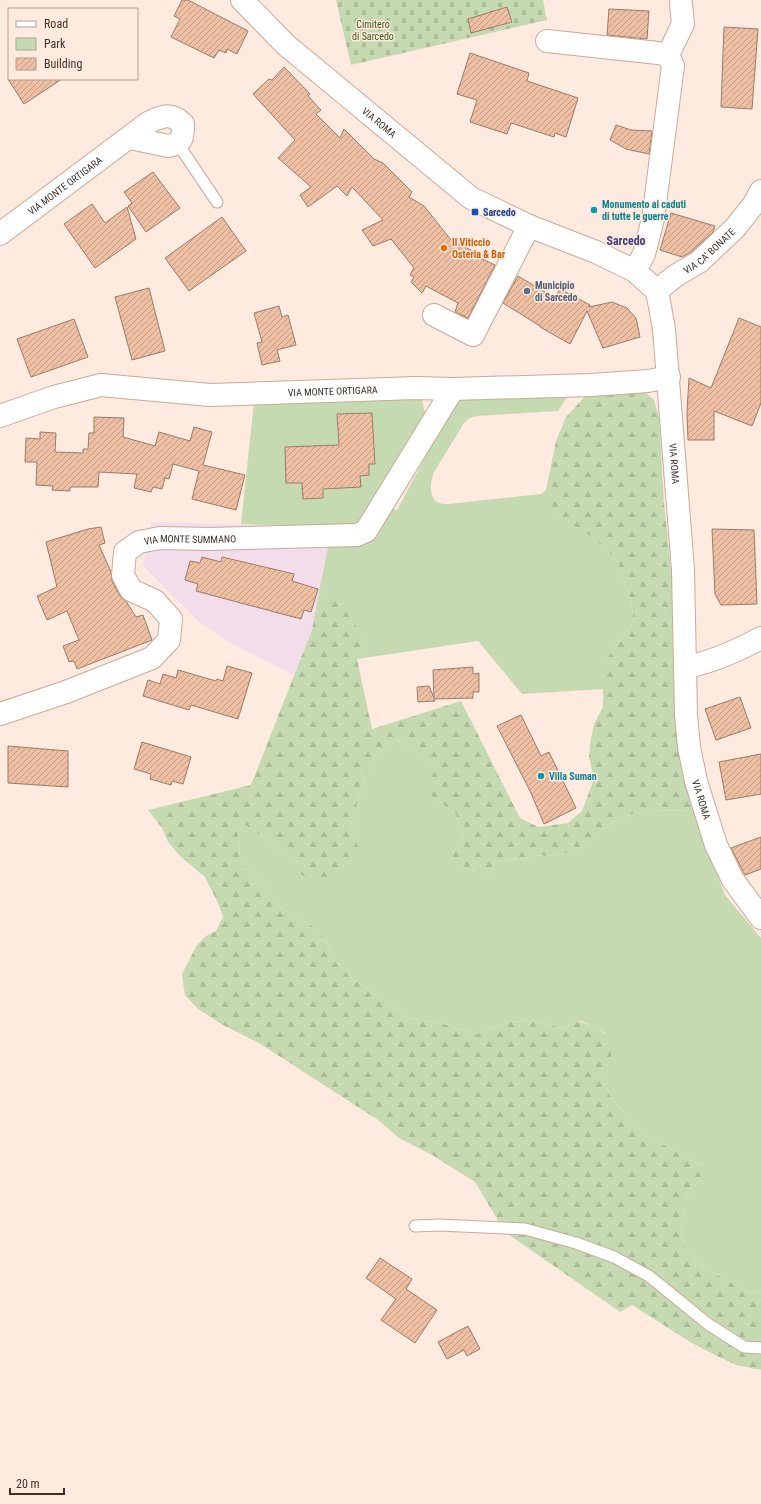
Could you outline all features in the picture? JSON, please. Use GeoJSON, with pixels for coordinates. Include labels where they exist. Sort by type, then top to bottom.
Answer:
{"type":"FeatureCollection","features":[{"type":"Feature","properties":{"kind":"street","name":"VIA ROMA"},"geometry":{"type":"LineString","coordinates":[[242,0],[286,44],[394,136],[470,198],[529,226],[596,252],[635,272],[657,291],[664,329],[669,377],[683,570],[686,715],[689,747],[696,781],[716,845],[733,880],[761,918]]}},
{"type":"Feature","properties":{"kind":"street"},"geometry":{"type":"LineString","coordinates":[[668,55],[683,24],[681,4]]}},
{"type":"Feature","properties":{"kind":"street"},"geometry":{"type":"LineString","coordinates":[[546,42],[668,55]]}},
{"type":"Feature","properties":{"kind":"street"},"geometry":{"type":"LineString","coordinates":[[635,272],[644,254],[653,219],[673,66],[668,55]]}},
{"type":"Feature","properties":{"kind":"street","name":"VIA MONTE ORTIGARA"},"geometry":{"type":"LineString","coordinates":[[0,234],[130,138],[136,131],[159,117],[170,116],[178,119],[183,124],[181,139],[178,144]]}},
{"type":"Feature","properties":{"kind":"street"},"geometry":{"type":"LineString","coordinates":[[130,138],[168,146],[178,144]]}},
{"type":"Feature","properties":{"kind":"street","name":"VIA CA' BONATE"},"geometry":{"type":"LineString","coordinates":[[657,291],[675,276],[699,262],[735,228],[759,202]]}},
{"type":"Feature","properties":{"kind":"street"},"geometry":{"type":"LineString","coordinates":[[434,315],[473,335],[529,226]]}},
{"type":"Feature","properties":{"kind":"street","name":"VIA MONTE ORTIGARA"},"geometry":{"type":"LineString","coordinates":[[0,416],[54,397],[101,385],[210,395],[416,388],[453,389],[591,385],[648,381],[669,377]]}},
{"type":"Feature","properties":{"kind":"street","name":"VIA MONTE SUMMANO"},"geometry":{"type":"LineString","coordinates":[[0,714],[66,692],[152,658],[168,640],[171,619],[155,600],[131,590],[123,575],[125,552],[139,542],[160,538],[209,539],[357,535],[366,531],[453,389]]}},
{"type":"Feature","properties":{"kind":"street"},"geometry":{"type":"LineString","coordinates":[[686,667],[733,653],[761,638]]}},
{"type":"Feature","properties":{"kind":"lane"},"geometry":{"type":"LineString","coordinates":[[178,144],[217,202]]}},
{"type":"Feature","properties":{"kind":"lane"},"geometry":{"type":"LineString","coordinates":[[415,1226],[439,1225],[525,1229],[576,1243],[614,1257],[649,1276],[708,1324],[744,1347],[761,1348]]}},
{"type":"Feature","properties":{"kind":"shaded area"},"geometry":{"type":"Polygon","coordinates":[[[151,522],[332,527],[312,630],[294,675],[234,645],[198,621],[143,566],[151,522]]]}},
{"type":"Feature","properties":{"kind":"green space","name":"Cimitero di Sarcedo"},"geometry":{"type":"Polygon","coordinates":[[[336,0],[543,0],[547,20],[351,65],[336,0]]]}},
{"type":"Feature","properties":{"kind":"green space"},"geometry":{"type":"Polygon","coordinates":[[[419,389],[428,424],[379,502],[397,510],[451,409],[458,400],[568,396],[558,411],[477,416],[470,418],[464,423],[434,472],[431,483],[431,491],[433,498],[437,502],[449,504],[541,494],[546,490],[554,513],[592,537],[618,562],[631,602],[634,621],[607,658],[603,689],[522,694],[478,641],[357,659],[364,641],[353,624],[352,616],[329,595],[317,602],[332,527],[241,524],[255,393],[419,389]]]}},
{"type":"Feature","properties":{"kind":"green space"},"geometry":{"type":"Polygon","coordinates":[[[644,391],[654,400],[659,417],[664,503],[674,598],[673,642],[681,742],[694,811],[651,810],[632,814],[620,819],[586,844],[568,853],[548,856],[535,855],[520,860],[508,859],[495,864],[488,875],[483,874],[463,867],[451,857],[463,834],[456,814],[434,798],[426,789],[437,766],[408,745],[398,740],[375,755],[365,778],[351,824],[358,847],[341,872],[322,878],[307,878],[295,870],[297,862],[269,840],[239,821],[237,831],[240,859],[248,871],[259,879],[272,899],[279,906],[314,927],[322,936],[337,963],[350,977],[409,1018],[443,1024],[477,1034],[511,1022],[530,1020],[566,1029],[572,1021],[577,1021],[588,1024],[604,1034],[610,1042],[611,1059],[599,1074],[613,1101],[627,1115],[632,1124],[650,1137],[695,1163],[705,1166],[705,1174],[699,1182],[691,1187],[686,1198],[680,1237],[692,1258],[704,1268],[751,1293],[761,1292],[761,1370],[736,1365],[719,1357],[692,1343],[632,1305],[620,1312],[505,1232],[475,1182],[432,1155],[399,1138],[378,1120],[259,1043],[223,1025],[198,1009],[185,995],[182,974],[197,945],[206,936],[216,931],[223,917],[205,877],[181,857],[168,842],[162,828],[148,810],[251,785],[312,630],[317,602],[329,595],[342,596],[354,603],[354,623],[364,641],[357,659],[372,729],[461,701],[520,818],[538,827],[568,823],[582,811],[594,779],[589,757],[590,743],[594,724],[603,707],[603,681],[607,658],[634,621],[631,602],[618,562],[592,537],[566,522],[554,513],[548,506],[549,502],[546,490],[556,441],[566,417],[589,392],[644,391]]]}},
{"type":"Feature","properties":{"kind":"green space"},"geometry":{"type":"Polygon","coordinates":[[[398,740],[408,745],[437,766],[433,776],[434,798],[456,814],[463,834],[451,857],[463,867],[483,874],[488,875],[495,864],[508,859],[520,860],[535,855],[548,856],[568,853],[586,844],[620,819],[632,814],[651,810],[694,811],[725,895],[761,938],[761,1292],[751,1293],[704,1268],[692,1258],[680,1237],[686,1198],[691,1187],[699,1182],[705,1166],[695,1163],[650,1137],[632,1124],[627,1115],[613,1101],[599,1074],[611,1059],[605,1033],[582,1021],[572,1021],[566,1029],[530,1020],[511,1022],[477,1034],[443,1024],[409,1018],[350,977],[337,963],[322,936],[314,927],[279,906],[272,899],[259,879],[248,871],[240,859],[237,831],[239,820],[269,840],[297,862],[358,847],[351,824],[365,778],[375,755],[398,740]]]}},
{"type":"Feature","properties":{"kind":"building"},"geometry":{"type":"Polygon","coordinates":[[[182,0],[188,0],[248,31],[237,54],[227,49],[226,53],[219,50],[214,58],[171,37],[180,19],[174,16],[182,0]]]}},
{"type":"Feature","properties":{"kind":"building"},"geometry":{"type":"Polygon","coordinates":[[[507,7],[512,22],[471,33],[468,19],[507,7]]]}},
{"type":"Feature","properties":{"kind":"building"},"geometry":{"type":"Polygon","coordinates":[[[609,9],[649,11],[647,39],[607,35],[609,9]]]}},
{"type":"Feature","properties":{"kind":"building"},"geometry":{"type":"Polygon","coordinates":[[[724,27],[758,29],[752,109],[721,107],[724,27]]]}},
{"type":"Feature","properties":{"kind":"building"},"geometry":{"type":"Polygon","coordinates":[[[470,53],[529,73],[527,81],[578,98],[566,137],[555,133],[554,137],[511,123],[507,134],[470,122],[477,100],[457,94],[470,53]]]}},
{"type":"Feature","properties":{"kind":"building"},"geometry":{"type":"Polygon","coordinates":[[[284,67],[310,94],[308,96],[321,110],[316,114],[340,138],[344,129],[374,159],[383,163],[412,192],[409,197],[424,206],[451,240],[479,254],[478,257],[495,265],[468,318],[455,312],[458,303],[426,286],[422,293],[411,282],[414,277],[410,275],[414,268],[391,239],[373,246],[362,230],[383,220],[352,187],[347,196],[337,186],[308,207],[300,195],[311,187],[278,158],[295,140],[253,94],[269,79],[272,80],[284,67]]]}},
{"type":"Feature","properties":{"kind":"building"},"geometry":{"type":"Polygon","coordinates":[[[9,80],[60,80],[24,104],[9,80]]]}},
{"type":"Feature","properties":{"kind":"building"},"geometry":{"type":"Polygon","coordinates":[[[616,125],[631,130],[652,131],[649,154],[626,149],[610,140],[616,125]]]}},
{"type":"Feature","properties":{"kind":"building"},"geometry":{"type":"Polygon","coordinates":[[[153,172],[180,208],[146,232],[128,206],[132,203],[124,192],[153,172]]]}},
{"type":"Feature","properties":{"kind":"building"},"geometry":{"type":"Polygon","coordinates":[[[92,204],[105,223],[127,207],[136,239],[95,268],[64,224],[92,204]]]}},
{"type":"Feature","properties":{"kind":"building"},"geometry":{"type":"Polygon","coordinates":[[[671,213],[715,226],[713,232],[691,252],[682,257],[660,250],[671,213]]]}},
{"type":"Feature","properties":{"kind":"building"},"geometry":{"type":"Polygon","coordinates":[[[222,217],[246,251],[189,291],[165,258],[222,217]]]}},
{"type":"Feature","properties":{"kind":"building"},"geometry":{"type":"Polygon","coordinates":[[[518,276],[555,298],[560,289],[590,305],[589,307],[612,302],[627,308],[636,318],[640,337],[603,348],[587,311],[570,344],[503,303],[518,276]]]}},
{"type":"Feature","properties":{"kind":"building"},"geometry":{"type":"Polygon","coordinates":[[[149,288],[165,351],[132,360],[115,297],[149,288]]]}},
{"type":"Feature","properties":{"kind":"building"},"geometry":{"type":"Polygon","coordinates":[[[279,306],[282,317],[288,315],[296,345],[277,350],[280,361],[262,365],[257,343],[262,342],[254,313],[279,306]]]}},
{"type":"Feature","properties":{"kind":"building"},"geometry":{"type":"Polygon","coordinates":[[[739,318],[761,327],[761,403],[752,426],[714,411],[714,440],[688,440],[687,412],[689,378],[711,388],[739,318]]]}},
{"type":"Feature","properties":{"kind":"building"},"geometry":{"type":"Polygon","coordinates":[[[74,319],[88,357],[31,377],[17,339],[74,319]]]}},
{"type":"Feature","properties":{"kind":"building"},"geometry":{"type":"Polygon","coordinates":[[[372,413],[375,464],[369,464],[369,475],[360,476],[361,487],[323,489],[323,498],[303,499],[302,483],[286,483],[285,447],[339,445],[337,414],[372,413]]]}},
{"type":"Feature","properties":{"kind":"building"},"geometry":{"type":"Polygon","coordinates":[[[94,417],[124,418],[123,437],[155,446],[159,432],[190,441],[194,427],[212,432],[203,465],[245,475],[236,510],[192,499],[199,471],[173,464],[169,479],[165,478],[162,489],[153,487],[151,492],[134,488],[137,474],[99,472],[98,487],[70,487],[70,491],[52,490],[53,486],[36,485],[37,462],[25,462],[26,438],[40,439],[40,432],[56,433],[55,452],[83,453],[83,449],[88,449],[89,433],[94,433],[94,417]]]}},
{"type":"Feature","properties":{"kind":"building"},"geometry":{"type":"Polygon","coordinates":[[[101,527],[105,543],[99,545],[111,572],[112,581],[120,596],[126,601],[136,617],[143,615],[152,640],[77,669],[74,661],[69,662],[63,646],[79,640],[67,611],[47,620],[37,596],[57,587],[46,542],[88,529],[101,527]]]}},
{"type":"Feature","properties":{"kind":"building"},"geometry":{"type":"Polygon","coordinates":[[[712,529],[754,530],[757,604],[721,605],[715,594],[712,529]]]}},
{"type":"Feature","properties":{"kind":"building"},"geometry":{"type":"Polygon","coordinates":[[[202,557],[221,562],[222,557],[294,574],[292,581],[318,589],[311,612],[304,610],[301,619],[196,591],[198,584],[185,580],[190,561],[200,563],[202,557]]]}},
{"type":"Feature","properties":{"kind":"building"},"geometry":{"type":"Polygon","coordinates":[[[227,666],[252,673],[238,719],[191,705],[189,710],[143,696],[148,680],[160,684],[163,674],[176,678],[178,670],[216,681],[217,679],[223,681],[227,666]]]}},
{"type":"Feature","properties":{"kind":"building"},"geometry":{"type":"Polygon","coordinates":[[[473,667],[473,674],[479,673],[479,692],[473,692],[473,698],[434,699],[435,701],[418,702],[417,687],[429,686],[434,698],[433,670],[473,667]]]}},
{"type":"Feature","properties":{"kind":"building"},"geometry":{"type":"Polygon","coordinates":[[[740,697],[751,728],[716,740],[705,709],[740,697]]]}},
{"type":"Feature","properties":{"kind":"building","name":"Villa Suman"},"geometry":{"type":"Polygon","coordinates":[[[521,715],[541,756],[549,752],[576,808],[544,824],[531,793],[497,726],[521,715]]]}},
{"type":"Feature","properties":{"kind":"building"},"geometry":{"type":"Polygon","coordinates":[[[142,742],[191,757],[183,784],[172,781],[171,785],[150,779],[151,774],[134,769],[142,742]]]}},
{"type":"Feature","properties":{"kind":"building"},"geometry":{"type":"Polygon","coordinates":[[[8,746],[68,751],[68,787],[8,783],[8,746]]]}},
{"type":"Feature","properties":{"kind":"building"},"geometry":{"type":"Polygon","coordinates":[[[761,754],[761,794],[726,800],[719,762],[761,754]]]}},
{"type":"Feature","properties":{"kind":"building"},"geometry":{"type":"Polygon","coordinates":[[[761,837],[761,869],[745,875],[731,848],[761,837]]]}},
{"type":"Feature","properties":{"kind":"building"},"geometry":{"type":"Polygon","coordinates":[[[380,1258],[412,1279],[406,1289],[437,1310],[415,1343],[381,1320],[396,1299],[366,1278],[380,1258]]]}},
{"type":"Feature","properties":{"kind":"building"},"geometry":{"type":"Polygon","coordinates":[[[468,1326],[480,1349],[467,1356],[464,1350],[447,1359],[438,1342],[468,1326]]]}},
{"type":"Feature","properties":{"kind":"place","name":"Monumento ai caduti di tutte le guerre"},"geometry":{"type":"Point","coordinates":[594,210]}},
{"type":"Feature","properties":{"kind":"place","name":"Sarcedo"},"geometry":{"type":"Point","coordinates":[475,212]}},
{"type":"Feature","properties":{"kind":"place","name":"Il Viticcio Osteria & Bar"},"geometry":{"type":"Point","coordinates":[444,248]}},
{"type":"Feature","properties":{"kind":"place","name":"Municipio di Sarcedo"},"geometry":{"type":"Point","coordinates":[527,291]}},
{"type":"Feature","properties":{"kind":"place","name":"Villa Suman"},"geometry":{"type":"Point","coordinates":[541,776]}},
{"type":"Feature","properties":{"kind":"district","name":"Sarcedo"},"geometry":{"type":"Point","coordinates":[626,241]}}]}
